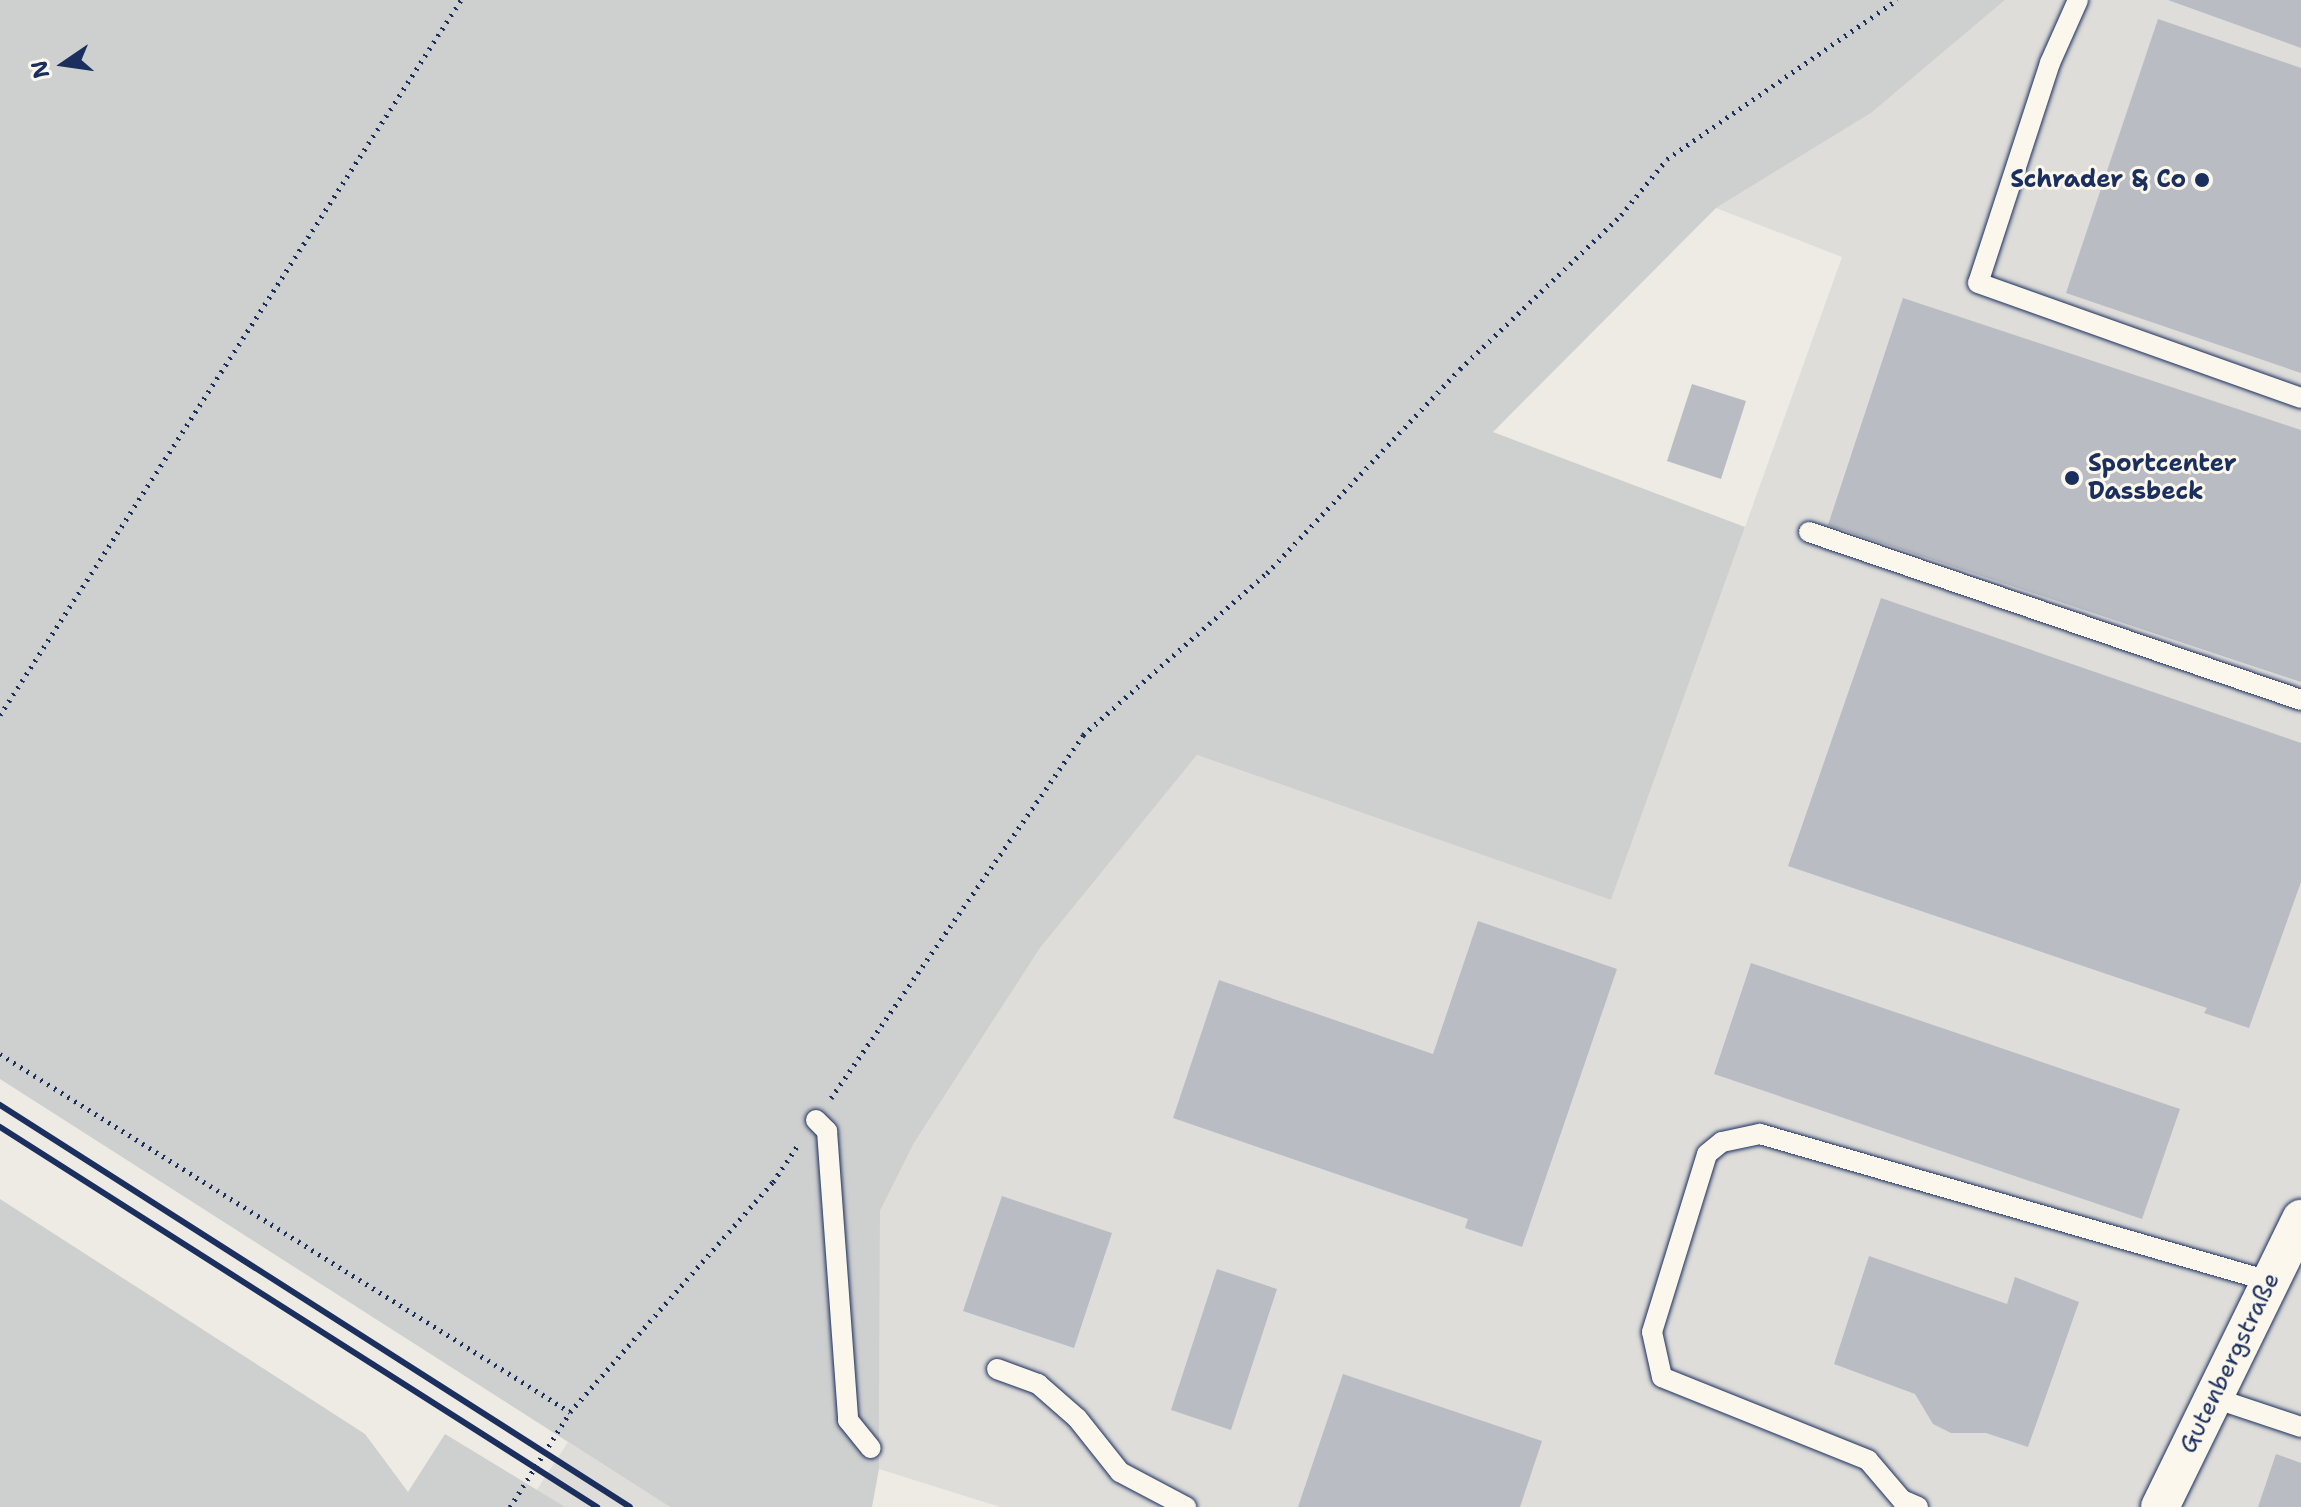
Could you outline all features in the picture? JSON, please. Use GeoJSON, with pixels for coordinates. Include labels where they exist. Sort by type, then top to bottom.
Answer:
{"type":"FeatureCollection","features":[{"type":"Feature","properties":{"kind":"street","name":"Gutenbergstraße"},"geometry":{"type":"LineString","coordinates":[[2160,1507],[2301,1219]]}},
{"type":"Feature","properties":{"kind":"lane"},"geometry":{"type":"LineString","coordinates":[[2078,0],[2050,63],[1978,283],[2301,398]]}},
{"type":"Feature","properties":{"kind":"lane"},"geometry":{"type":"LineString","coordinates":[[1809,532],[2301,700]]}},
{"type":"Feature","properties":{"kind":"lane"},"geometry":{"type":"LineString","coordinates":[[816,1120],[827,1131],[848,1420],[871,1448]]}},
{"type":"Feature","properties":{"kind":"lane"},"geometry":{"type":"LineString","coordinates":[[1918,1507],[1902,1500],[1868,1460],[1662,1377],[1652,1332],[1707,1154],[1722,1142],[1760,1134],[2269,1281]]}},
{"type":"Feature","properties":{"kind":"lane"},"geometry":{"type":"LineString","coordinates":[[997,1369],[1038,1384],[1077,1418],[1120,1472],[1186,1507]]}},
{"type":"Feature","properties":{"kind":"lane"},"geometry":{"type":"LineString","coordinates":[[2214,1398],[2301,1427]]}},
{"type":"Feature","properties":{"kind":"path"},"geometry":{"type":"LineString","coordinates":[[0,715],[461,0]]}},
{"type":"Feature","properties":{"kind":"path"},"geometry":{"type":"LineString","coordinates":[[510,1507],[570,1412],[606,1375],[773,1182],[1083,735],[1267,573],[1460,369],[1621,215],[1667,159],[1897,0]]}},
{"type":"Feature","properties":{"kind":"path"},"geometry":{"type":"LineString","coordinates":[[0,1054],[570,1412]]}},
{"type":"Feature","properties":{"kind":"shaded area"},"geometry":{"type":"Polygon","coordinates":[[[0,0],[2005,0],[1871,113],[1716,208],[1493,432],[1745,527],[1611,900],[1197,755],[1040,948],[914,1143],[880,1211],[879,1469],[872,1507],[670,1507],[0,1079],[0,0]]]}},
{"type":"Feature","properties":{"kind":"shaded area"},"geometry":{"type":"Polygon","coordinates":[[[2005,0],[2301,0],[2301,1507],[1000,1507],[879,1469],[880,1211],[914,1143],[1040,948],[1197,755],[1611,900],[1842,257],[1716,208],[1871,113],[2005,0]]]}},
{"type":"Feature","properties":{"kind":"shaded area"},"geometry":{"type":"Polygon","coordinates":[[[0,1199],[365,1434],[408,1492],[445,1434],[565,1507],[0,1507],[0,1199]]]}},
{"type":"Feature","properties":{"kind":"shaded area"},"geometry":{"type":"Polygon","coordinates":[[[568,1442],[670,1507],[562,1507],[536,1491],[568,1442]]]}},
{"type":"Feature","properties":{"kind":"building"},"geometry":{"type":"Polygon","coordinates":[[[2168,0],[2301,0],[2301,48],[2168,0]]]}},
{"type":"Feature","properties":{"kind":"building","name":"Schrader & Co"},"geometry":{"type":"Polygon","coordinates":[[[2158,19],[2301,68],[2301,373],[2066,293],[2158,19]]]}},
{"type":"Feature","properties":{"kind":"building","name":"Sportcenter Dassbeck"},"geometry":{"type":"Polygon","coordinates":[[[1903,298],[2301,430],[2301,682],[1828,525],[1903,298]]]}},
{"type":"Feature","properties":{"kind":"building"},"geometry":{"type":"Polygon","coordinates":[[[1692,384],[1746,401],[1721,479],[1667,461],[1692,384]]]}},
{"type":"Feature","properties":{"kind":"building"},"geometry":{"type":"Polygon","coordinates":[[[1881,598],[2301,743],[2301,882],[2249,1028],[2204,1013],[2207,1008],[1788,866],[1881,598]]]}},
{"type":"Feature","properties":{"kind":"building"},"geometry":{"type":"Polygon","coordinates":[[[1478,921],[1617,969],[1522,1247],[1465,1228],[1468,1219],[1173,1118],[1219,980],[1433,1054],[1478,921]]]}},
{"type":"Feature","properties":{"kind":"building"},"geometry":{"type":"Polygon","coordinates":[[[1751,963],[2180,1109],[2142,1219],[1714,1074],[1751,963]]]}},
{"type":"Feature","properties":{"kind":"building"},"geometry":{"type":"Polygon","coordinates":[[[1002,1196],[1112,1233],[1074,1348],[963,1311],[1002,1196]]]}},
{"type":"Feature","properties":{"kind":"building"},"geometry":{"type":"Polygon","coordinates":[[[1869,1256],[2007,1304],[2015,1277],[2079,1302],[2028,1447],[1986,1433],[1951,1433],[1933,1424],[1915,1394],[1834,1364],[1869,1256]]]}},
{"type":"Feature","properties":{"kind":"building"},"geometry":{"type":"Polygon","coordinates":[[[1217,1269],[1277,1289],[1231,1430],[1171,1410],[1217,1269]]]}},
{"type":"Feature","properties":{"kind":"building"},"geometry":{"type":"Polygon","coordinates":[[[1343,1374],[1542,1441],[1520,1507],[1298,1507],[1343,1374]]]}},
{"type":"Feature","properties":{"kind":"building"},"geometry":{"type":"Polygon","coordinates":[[[2276,1454],[2301,1463],[2301,1507],[2258,1507],[2276,1454]]]}},
{"type":"Feature","properties":{"kind":"railway"},"geometry":{"type":"LineString","coordinates":[[0,1105],[630,1507]]}},
{"type":"Feature","properties":{"kind":"railway"},"geometry":{"type":"LineString","coordinates":[[0,1127],[597,1507]]}},
{"type":"Feature","properties":{"kind":"place","name":"Schrader & Co"},"geometry":{"type":"Point","coordinates":[2202,180]}},
{"type":"Feature","properties":{"kind":"place","name":"Sportcenter Dassbeck"},"geometry":{"type":"Point","coordinates":[2072,478]}}]}
